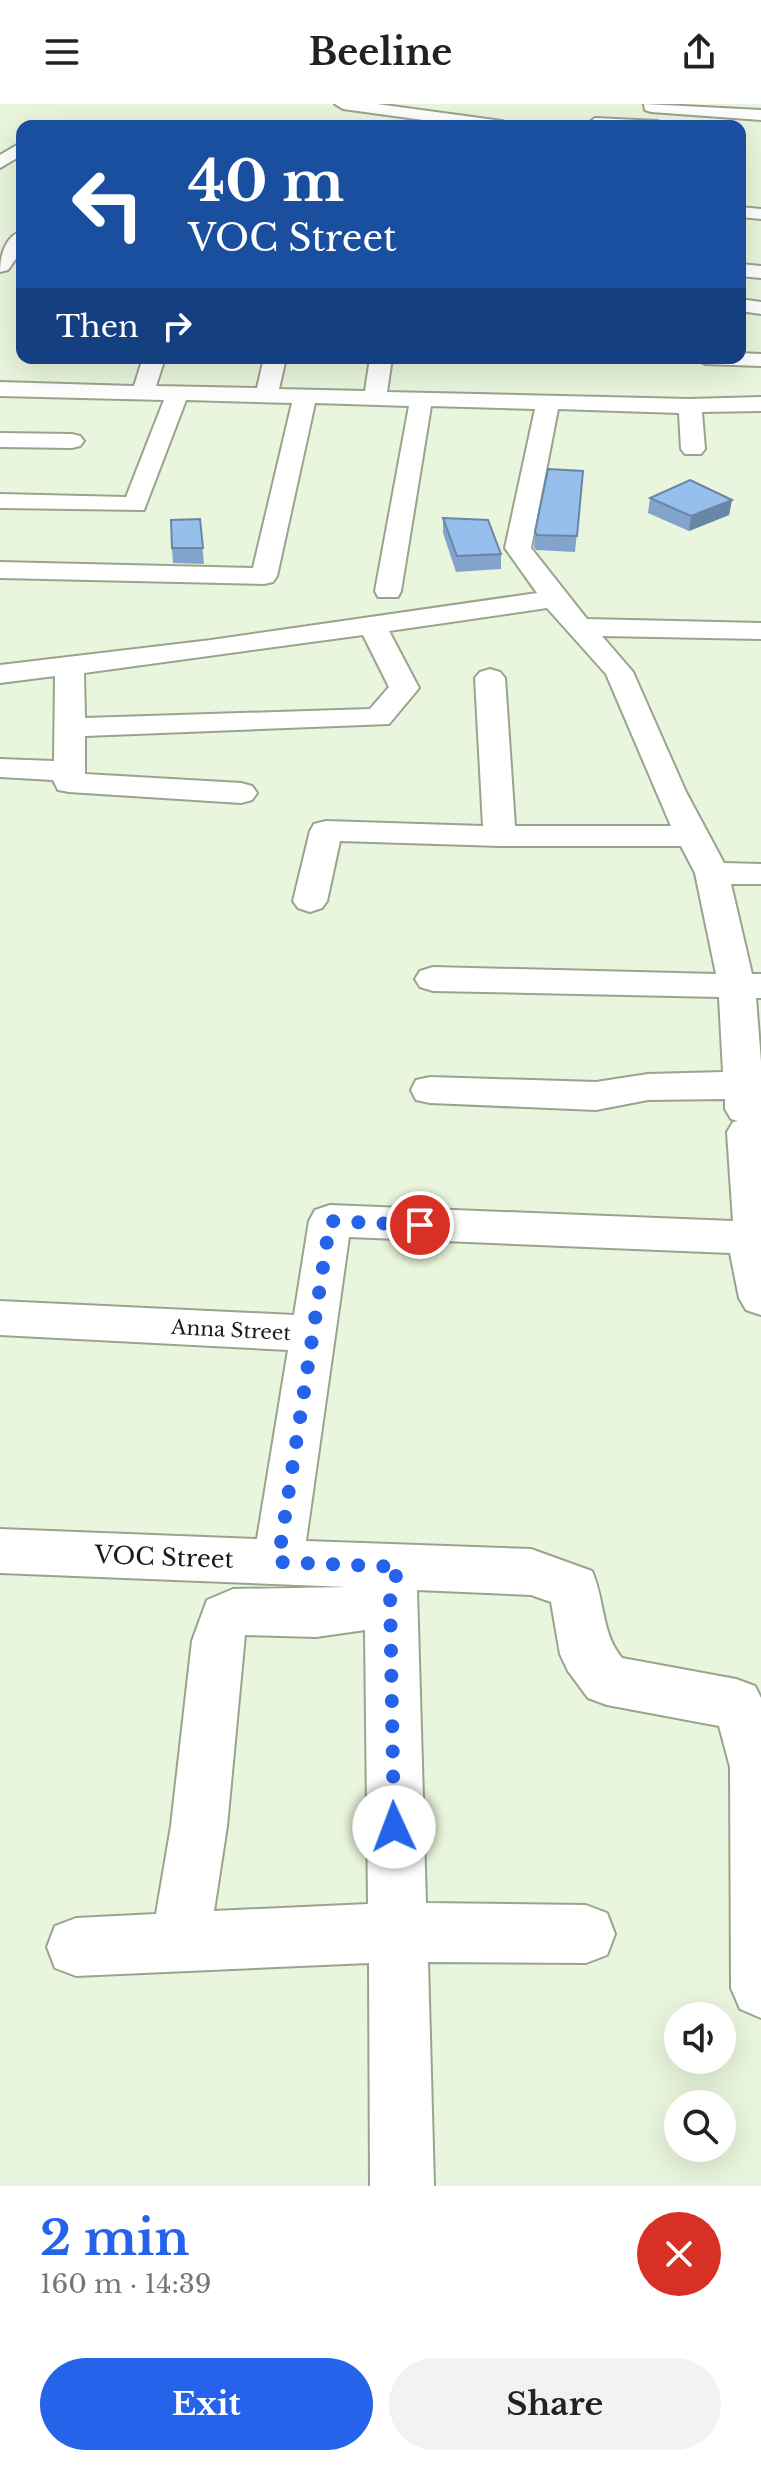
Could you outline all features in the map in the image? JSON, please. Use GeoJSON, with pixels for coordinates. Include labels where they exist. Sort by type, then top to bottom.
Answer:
{"type":"FeatureCollection","features":[{"type":"Feature","properties":{"kind":"street"},"geometry":{"type":"LineString","coordinates":[[343,104],[379,107],[412,120]]}},
{"type":"Feature","properties":{"kind":"street"},"geometry":{"type":"LineString","coordinates":[[416,120],[448,104]]}},
{"type":"Feature","properties":{"kind":"street"},"geometry":{"type":"LineString","coordinates":[[652,105],[761,115]]}},
{"type":"Feature","properties":{"kind":"street"},"geometry":{"type":"LineString","coordinates":[[0,163],[16,143]]}},
{"type":"Feature","properties":{"kind":"street"},"geometry":{"type":"LineString","coordinates":[[0,266],[16,245]]}},
{"type":"Feature","properties":{"kind":"street"},"geometry":{"type":"LineString","coordinates":[[143,392],[152,364]]}},
{"type":"Feature","properties":{"kind":"street"},"geometry":{"type":"LineString","coordinates":[[267,395],[274,364]]}},
{"type":"Feature","properties":{"kind":"street"},"geometry":{"type":"LineString","coordinates":[[375,398],[380,364]]}},
{"type":"Feature","properties":{"kind":"street"},"geometry":{"type":"LineString","coordinates":[[0,389],[421,401],[690,406],[761,404]]}},
{"type":"Feature","properties":{"kind":"street"},"geometry":{"type":"LineString","coordinates":[[0,501],[135,505],[178,393]]}},
{"type":"Feature","properties":{"kind":"street"},"geometry":{"type":"LineString","coordinates":[[0,570],[264,576],[305,396]]}},
{"type":"Feature","properties":{"kind":"street"},"geometry":{"type":"LineString","coordinates":[[388,591],[421,401]]}},
{"type":"Feature","properties":{"kind":"street"},"geometry":{"type":"LineString","coordinates":[[548,402],[518,548],[554,599],[619,672],[691,836],[712,873],[749,986],[744,1085],[754,1132],[755,1231],[748,1238],[761,1298]]}},
{"type":"Feature","properties":{"kind":"street"},"geometry":{"type":"LineString","coordinates":[[690,406],[693,449]]}},
{"type":"Feature","properties":{"kind":"street"},"geometry":{"type":"LineString","coordinates":[[0,440],[72,441]]}},
{"type":"Feature","properties":{"kind":"street"},"geometry":{"type":"LineString","coordinates":[[0,674],[554,599]]}},
{"type":"Feature","properties":{"kind":"street"},"geometry":{"type":"LineString","coordinates":[[72,727],[378,718],[404,688],[372,626]]}},
{"type":"Feature","properties":{"kind":"street"},"geometry":{"type":"LineString","coordinates":[[579,627],[761,631]]}},
{"type":"Feature","properties":{"kind":"street"},"geometry":{"type":"LineString","coordinates":[[70,666],[72,727],[69,783],[241,793]]}},
{"type":"Feature","properties":{"kind":"street"},"geometry":{"type":"LineString","coordinates":[[490,678],[500,836]]}},
{"type":"Feature","properties":{"kind":"street"},"geometry":{"type":"LineString","coordinates":[[0,768],[70,771]]}},
{"type":"Feature","properties":{"kind":"street"},"geometry":{"type":"LineString","coordinates":[[310,901],[326,831],[500,836],[691,836]]}},
{"type":"Feature","properties":{"kind":"street"},"geometry":{"type":"LineString","coordinates":[[712,873],[761,874]]}},
{"type":"Feature","properties":{"kind":"street"},"geometry":{"type":"LineString","coordinates":[[433,979],[749,986]]}},
{"type":"Feature","properties":{"kind":"street"},"geometry":{"type":"LineString","coordinates":[[430,1090],[596,1096],[648,1087],[744,1085]]}},
{"type":"Feature","properties":{"kind":"street","name":"Anna Street"},"geometry":{"type":"LineString","coordinates":[[0,1318],[313,1334],[330,1221],[748,1238]]}},
{"type":"Feature","properties":{"kind":"street"},"geometry":{"type":"LineString","coordinates":[[278,1562],[313,1334]]}},
{"type":"Feature","properties":{"kind":"street","name":"VOC Street"},"geometry":{"type":"LineString","coordinates":[[0,1551],[278,1562],[394,1580],[531,1572],[574,1587],[586,1654],[607,1680],[736,1704],[749,1730],[757,1767],[761,1988]]}},
{"type":"Feature","properties":{"kind":"street"},"geometry":{"type":"LineString","coordinates":[[394,1580],[393,1801],[400,1932],[402,2186]]}},
{"type":"Feature","properties":{"kind":"street"},"geometry":{"type":"LineString","coordinates":[[180,1943],[199,1826],[218,1641],[225,1617],[233,1612],[352,1611],[374,1605],[394,1580]]}},
{"type":"Feature","properties":{"kind":"street"},"geometry":{"type":"LineString","coordinates":[[76,1947],[400,1932],[586,1934]]}},
{"type":"Feature","properties":{"kind":"building"},"geometry":{"type":"Polygon","coordinates":[[[548,469],[583,471],[577,536],[537,535],[535,532],[548,469]]]}},
{"type":"Feature","properties":{"kind":"building"},"geometry":{"type":"Polygon","coordinates":[[[690,480],[732,500],[691,516],[650,498],[690,480]]]}},
{"type":"Feature","properties":{"kind":"building"},"geometry":{"type":"Polygon","coordinates":[[[443,518],[488,520],[501,554],[457,556],[443,518]]]}},
{"type":"Feature","properties":{"kind":"building"},"geometry":{"type":"Polygon","coordinates":[[[200,519],[203,548],[172,548],[171,520],[200,519]]]}},
{"type":"Feature","properties":{"kind":"route"},"geometry":{"type":"LineString","coordinates":[[394,1827],[390,1593],[399,1567],[278,1562],[330,1221],[420,1225]]}}]}
